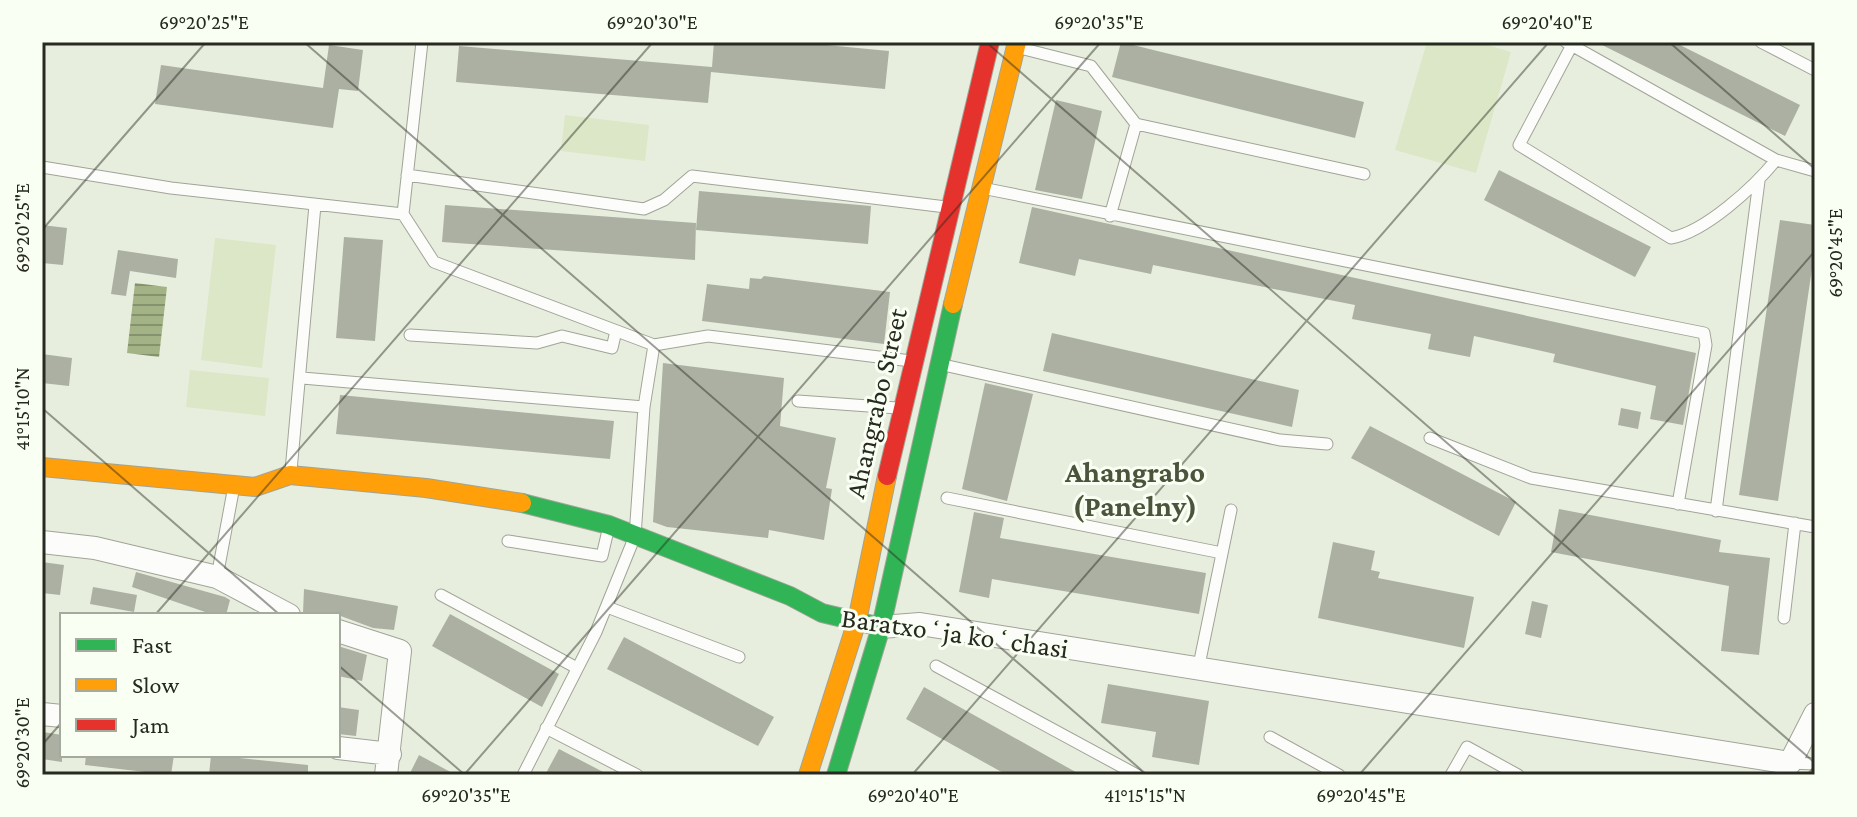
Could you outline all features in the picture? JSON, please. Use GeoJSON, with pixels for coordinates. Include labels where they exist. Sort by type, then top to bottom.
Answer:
{"type":"FeatureCollection","features":[{"type":"Feature","properties":{"kind":"main road","name":"Ahangrabo Street"},"geometry":{"type":"LineString","coordinates":[[808,775],[857,621],[902,409],[990,42]]}},
{"type":"Feature","properties":{"kind":"main road","name":"Ahangrabo Street"},"geometry":{"type":"LineString","coordinates":[[836,775],[881,627],[939,364],[1016,44]]}},
{"type":"Feature","properties":{"kind":"main road"},"geometry":{"type":"LineString","coordinates":[[914,361],[939,364]]}},
{"type":"Feature","properties":{"kind":"main road","name":"Baratxoʻja koʻchasi"},"geometry":{"type":"LineString","coordinates":[[42,467],[262,487],[290,475],[481,496],[567,512],[609,525],[790,596],[822,613],[881,627]]}},
{"type":"Feature","properties":{"kind":"street"},"geometry":{"type":"LineString","coordinates":[[42,542],[95,548],[217,577],[285,613]]}},
{"type":"Feature","properties":{"kind":"street","name":"Baratxoʻja koʻchasi"},"geometry":{"type":"LineString","coordinates":[[881,627],[920,624],[1791,769]]}},
{"type":"Feature","properties":{"kind":"street"},"geometry":{"type":"LineString","coordinates":[[340,632],[400,651],[388,765],[340,749]]}},
{"type":"Feature","properties":{"kind":"street"},"geometry":{"type":"LineString","coordinates":[[1791,769],[1815,714]]}},
{"type":"Feature","properties":{"kind":"lane"},"geometry":{"type":"LineString","coordinates":[[422,42],[403,214],[434,262],[654,345],[708,336],[914,361]]}},
{"type":"Feature","properties":{"kind":"lane"},"geometry":{"type":"LineString","coordinates":[[1761,42],[1815,70]]}},
{"type":"Feature","properties":{"kind":"lane"},"geometry":{"type":"LineString","coordinates":[[1016,44],[1091,66],[1136,124],[1364,174]]}},
{"type":"Feature","properties":{"kind":"lane"},"geometry":{"type":"LineString","coordinates":[[1776,160],[1759,181],[1687,235],[1671,238],[1519,145],[1569,44],[1776,160],[1815,171]]}},
{"type":"Feature","properties":{"kind":"lane"},"geometry":{"type":"LineString","coordinates":[[1110,216],[1136,124]]}},
{"type":"Feature","properties":{"kind":"lane"},"geometry":{"type":"LineString","coordinates":[[42,167],[171,188],[403,214]]}},
{"type":"Feature","properties":{"kind":"lane"},"geometry":{"type":"LineString","coordinates":[[407,175],[644,209],[664,200],[692,176],[950,208]]}},
{"type":"Feature","properties":{"kind":"lane"},"geometry":{"type":"LineString","coordinates":[[1716,511],[1759,181]]}},
{"type":"Feature","properties":{"kind":"lane"},"geometry":{"type":"LineString","coordinates":[[982,188],[1704,333],[1706,345],[1678,504]]}},
{"type":"Feature","properties":{"kind":"lane"},"geometry":{"type":"LineString","coordinates":[[290,475],[302,378],[315,205]]}},
{"type":"Feature","properties":{"kind":"lane"},"geometry":{"type":"LineString","coordinates":[[410,335],[537,343],[562,336],[612,348],[616,331]]}},
{"type":"Feature","properties":{"kind":"lane"},"geometry":{"type":"LineString","coordinates":[[523,775],[607,607],[635,536],[644,407],[654,345]]}},
{"type":"Feature","properties":{"kind":"lane"},"geometry":{"type":"LineString","coordinates":[[939,364],[1280,440],[1327,444]]}},
{"type":"Feature","properties":{"kind":"lane"},"geometry":{"type":"LineString","coordinates":[[302,378],[644,407]]}},
{"type":"Feature","properties":{"kind":"lane"},"geometry":{"type":"LineString","coordinates":[[798,401],[902,409]]}},
{"type":"Feature","properties":{"kind":"lane"},"geometry":{"type":"LineString","coordinates":[[1430,438],[1531,478],[1815,527]]}},
{"type":"Feature","properties":{"kind":"lane"},"geometry":{"type":"LineString","coordinates":[[217,577],[234,486]]}},
{"type":"Feature","properties":{"kind":"lane"},"geometry":{"type":"LineString","coordinates":[[947,498],[1222,553]]}},
{"type":"Feature","properties":{"kind":"lane"},"geometry":{"type":"LineString","coordinates":[[1198,670],[1231,510]]}},
{"type":"Feature","properties":{"kind":"lane"},"geometry":{"type":"LineString","coordinates":[[1784,618],[1795,523]]}},
{"type":"Feature","properties":{"kind":"lane"},"geometry":{"type":"LineString","coordinates":[[508,541],[602,556],[609,525]]}},
{"type":"Feature","properties":{"kind":"lane"},"geometry":{"type":"LineString","coordinates":[[441,595],[577,668]]}},
{"type":"Feature","properties":{"kind":"lane"},"geometry":{"type":"LineString","coordinates":[[607,607],[739,657]]}},
{"type":"Feature","properties":{"kind":"lane"},"geometry":{"type":"LineString","coordinates":[[936,666],[1137,775]]}},
{"type":"Feature","properties":{"kind":"lane"},"geometry":{"type":"LineString","coordinates":[[546,728],[637,775]]}},
{"type":"Feature","properties":{"kind":"lane"},"geometry":{"type":"LineString","coordinates":[[1270,737],[1339,775]]}},
{"type":"Feature","properties":{"kind":"lane"},"geometry":{"type":"LineString","coordinates":[[1451,775],[1467,747],[1518,775]]}},
{"type":"Feature","properties":{"kind":"lane"},"geometry":{"type":"LineString","coordinates":[[1791,769],[1815,764]]}},
{"type":"Feature","properties":{"kind":"shaded area"},"geometry":{"type":"Polygon","coordinates":[[[1427,42],[1478,42],[1511,52],[1476,173],[1395,150],[1427,42]]]}},
{"type":"Feature","properties":{"kind":"shaded area"},"geometry":{"type":"Polygon","coordinates":[[[565,115],[649,125],[645,161],[561,151],[565,115]]]}},
{"type":"Feature","properties":{"kind":"shaded area"},"geometry":{"type":"Polygon","coordinates":[[[215,238],[276,245],[262,368],[201,360],[215,238]]]}},
{"type":"Feature","properties":{"kind":"shaded area"},"geometry":{"type":"Polygon","coordinates":[[[135,283],[167,287],[159,357],[127,353],[135,283]]]}},
{"type":"Feature","properties":{"kind":"shaded area"},"geometry":{"type":"Polygon","coordinates":[[[190,370],[269,378],[265,416],[186,407],[190,370]]]}},
{"type":"Feature","properties":{"kind":"building"},"geometry":{"type":"Polygon","coordinates":[[[714,42],[795,42],[889,51],[885,89],[711,72],[708,103],[456,82],[459,46],[712,67],[714,42]]]}},
{"type":"Feature","properties":{"kind":"building"},"geometry":{"type":"Polygon","coordinates":[[[1121,42],[1364,102],[1355,138],[1112,77],[1121,42]]]}},
{"type":"Feature","properties":{"kind":"building"},"geometry":{"type":"Polygon","coordinates":[[[1596,42],[1674,42],[1800,105],[1785,136],[1596,42]]]}},
{"type":"Feature","properties":{"kind":"building"},"geometry":{"type":"Polygon","coordinates":[[[329,45],[363,50],[358,91],[339,89],[333,128],[155,104],[161,65],[323,88],[329,45]]]}},
{"type":"Feature","properties":{"kind":"building"},"geometry":{"type":"Polygon","coordinates":[[[1056,100],[1102,111],[1082,199],[1035,190],[1056,100]]]}},
{"type":"Feature","properties":{"kind":"building"},"geometry":{"type":"Polygon","coordinates":[[[1499,170],[1651,247],[1635,277],[1484,200],[1499,170]]]}},
{"type":"Feature","properties":{"kind":"building"},"geometry":{"type":"Polygon","coordinates":[[[699,191],[871,206],[868,244],[696,230],[699,191]]]}},
{"type":"Feature","properties":{"kind":"building"},"geometry":{"type":"Polygon","coordinates":[[[445,205],[696,223],[695,260],[442,242],[445,205]]]}},
{"type":"Feature","properties":{"kind":"building"},"geometry":{"type":"Polygon","coordinates":[[[1032,207],[1696,353],[1683,425],[1650,419],[1656,386],[1553,362],[1555,354],[1474,336],[1470,357],[1428,349],[1431,334],[1352,319],[1355,305],[1153,265],[1151,274],[1079,259],[1075,276],[1019,263],[1032,207]]]}},
{"type":"Feature","properties":{"kind":"building"},"geometry":{"type":"Polygon","coordinates":[[[1780,220],[1815,225],[1815,248],[1778,501],[1739,495],[1780,220]]]}},
{"type":"Feature","properties":{"kind":"building"},"geometry":{"type":"Polygon","coordinates":[[[42,225],[67,228],[63,265],[42,263],[42,225]]]}},
{"type":"Feature","properties":{"kind":"building"},"geometry":{"type":"Polygon","coordinates":[[[344,237],[383,240],[375,341],[336,338],[344,237]]]}},
{"type":"Feature","properties":{"kind":"building"},"geometry":{"type":"Polygon","coordinates":[[[118,250],[178,259],[176,278],[130,271],[126,296],[111,294],[118,250]]]}},
{"type":"Feature","properties":{"kind":"building"},"geometry":{"type":"Polygon","coordinates":[[[764,276],[890,292],[884,344],[702,321],[707,284],[749,289],[750,278],[761,279],[764,276]]]}},
{"type":"Feature","properties":{"kind":"building"},"geometry":{"type":"Polygon","coordinates":[[[1052,333],[1299,390],[1292,427],[1043,371],[1052,333]]]}},
{"type":"Feature","properties":{"kind":"building"},"geometry":{"type":"Polygon","coordinates":[[[42,354],[72,358],[69,386],[42,383],[42,354]]]}},
{"type":"Feature","properties":{"kind":"building"},"geometry":{"type":"Polygon","coordinates":[[[663,363],[784,378],[780,426],[836,438],[826,488],[832,489],[824,540],[769,530],[768,538],[667,527],[653,522],[663,363]]]}},
{"type":"Feature","properties":{"kind":"building"},"geometry":{"type":"Polygon","coordinates":[[[985,383],[1033,394],[1007,501],[962,489],[985,383]]]}},
{"type":"Feature","properties":{"kind":"building"},"geometry":{"type":"Polygon","coordinates":[[[340,395],[614,421],[610,459],[336,434],[340,395]]]}},
{"type":"Feature","properties":{"kind":"building"},"geometry":{"type":"Polygon","coordinates":[[[1621,408],[1641,412],[1638,429],[1618,425],[1621,408]]]}},
{"type":"Feature","properties":{"kind":"building"},"geometry":{"type":"Polygon","coordinates":[[[1370,426],[1516,502],[1499,536],[1351,458],[1370,426]]]}},
{"type":"Feature","properties":{"kind":"building"},"geometry":{"type":"Polygon","coordinates":[[[1559,509],[1721,540],[1719,552],[1770,558],[1759,655],[1721,651],[1729,586],[1551,552],[1559,509]]]}},
{"type":"Feature","properties":{"kind":"building"},"geometry":{"type":"Polygon","coordinates":[[[974,512],[1004,518],[1000,538],[1206,573],[1199,614],[992,579],[989,598],[959,592],[974,512]]]}},
{"type":"Feature","properties":{"kind":"building"},"geometry":{"type":"Polygon","coordinates":[[[1333,542],[1375,551],[1371,570],[1380,572],[1378,578],[1474,597],[1464,648],[1318,618],[1333,542]]]}},
{"type":"Feature","properties":{"kind":"building"},"geometry":{"type":"Polygon","coordinates":[[[42,562],[64,565],[60,595],[42,593],[42,562]]]}},
{"type":"Feature","properties":{"kind":"building"},"geometry":{"type":"Polygon","coordinates":[[[136,572],[230,600],[227,613],[208,613],[132,587],[136,572]]]}},
{"type":"Feature","properties":{"kind":"building"},"geometry":{"type":"Polygon","coordinates":[[[93,587],[137,595],[134,612],[90,604],[93,587]]]}},
{"type":"Feature","properties":{"kind":"building"},"geometry":{"type":"Polygon","coordinates":[[[304,589],[398,606],[394,630],[373,628],[340,616],[340,613],[303,613],[304,589]]]}},
{"type":"Feature","properties":{"kind":"building"},"geometry":{"type":"Polygon","coordinates":[[[1532,601],[1548,605],[1541,638],[1525,634],[1532,601]]]}},
{"type":"Feature","properties":{"kind":"building"},"geometry":{"type":"Polygon","coordinates":[[[450,614],[559,674],[542,707],[432,646],[450,614]]]}},
{"type":"Feature","properties":{"kind":"building"},"geometry":{"type":"Polygon","coordinates":[[[624,637],[774,717],[758,746],[607,669],[624,637]]]}},
{"type":"Feature","properties":{"kind":"building"},"geometry":{"type":"Polygon","coordinates":[[[340,647],[367,655],[362,681],[340,676],[340,647]]]}},
{"type":"Feature","properties":{"kind":"building"},"geometry":{"type":"Polygon","coordinates":[[[1108,684],[1209,701],[1199,765],[1152,757],[1156,732],[1101,723],[1108,684]]]}},
{"type":"Feature","properties":{"kind":"building"},"geometry":{"type":"Polygon","coordinates":[[[924,687],[1081,775],[1007,775],[906,719],[924,687]]]}},
{"type":"Feature","properties":{"kind":"building"},"geometry":{"type":"Polygon","coordinates":[[[340,707],[359,710],[356,736],[340,734],[340,707]]]}},
{"type":"Feature","properties":{"kind":"building"},"geometry":{"type":"Polygon","coordinates":[[[43,732],[60,735],[62,762],[42,759],[43,732]]]}},
{"type":"Feature","properties":{"kind":"building"},"geometry":{"type":"Polygon","coordinates":[[[559,749],[609,775],[545,775],[559,749]]]}},
{"type":"Feature","properties":{"kind":"building"},"geometry":{"type":"Polygon","coordinates":[[[419,755],[456,775],[409,775],[419,755]]]}},
{"type":"Feature","properties":{"kind":"building"},"geometry":{"type":"Polygon","coordinates":[[[86,757],[174,757],[171,775],[85,765],[86,757]]]}},
{"type":"Feature","properties":{"kind":"building"},"geometry":{"type":"Polygon","coordinates":[[[211,757],[308,765],[308,775],[209,775],[211,757]]]}},
{"type":"Feature","properties":{"kind":"traffic: fast"},"geometry":{"type":"LineString","coordinates":[[836,775],[881,627],[953,304]]}},
{"type":"Feature","properties":{"kind":"traffic: fast"},"geometry":{"type":"LineString","coordinates":[[522,503],[609,525],[790,596],[822,613],[881,627]]}},
{"type":"Feature","properties":{"kind":"traffic: slow"},"geometry":{"type":"LineString","coordinates":[[953,304],[1017,42]]}},
{"type":"Feature","properties":{"kind":"traffic: slow"},"geometry":{"type":"LineString","coordinates":[[42,467],[255,487],[290,475],[426,488],[522,503]]}},
{"type":"Feature","properties":{"kind":"traffic: slow"},"geometry":{"type":"LineString","coordinates":[[808,775],[857,621],[887,476]]}},
{"type":"Feature","properties":{"kind":"traffic: jam"},"geometry":{"type":"LineString","coordinates":[[887,476],[990,42]]}},
{"type":"Feature","properties":{"kind":"district","name":"Ahangrabo (Panelny)"},"geometry":{"type":"Point","coordinates":[1135,488]}}]}
